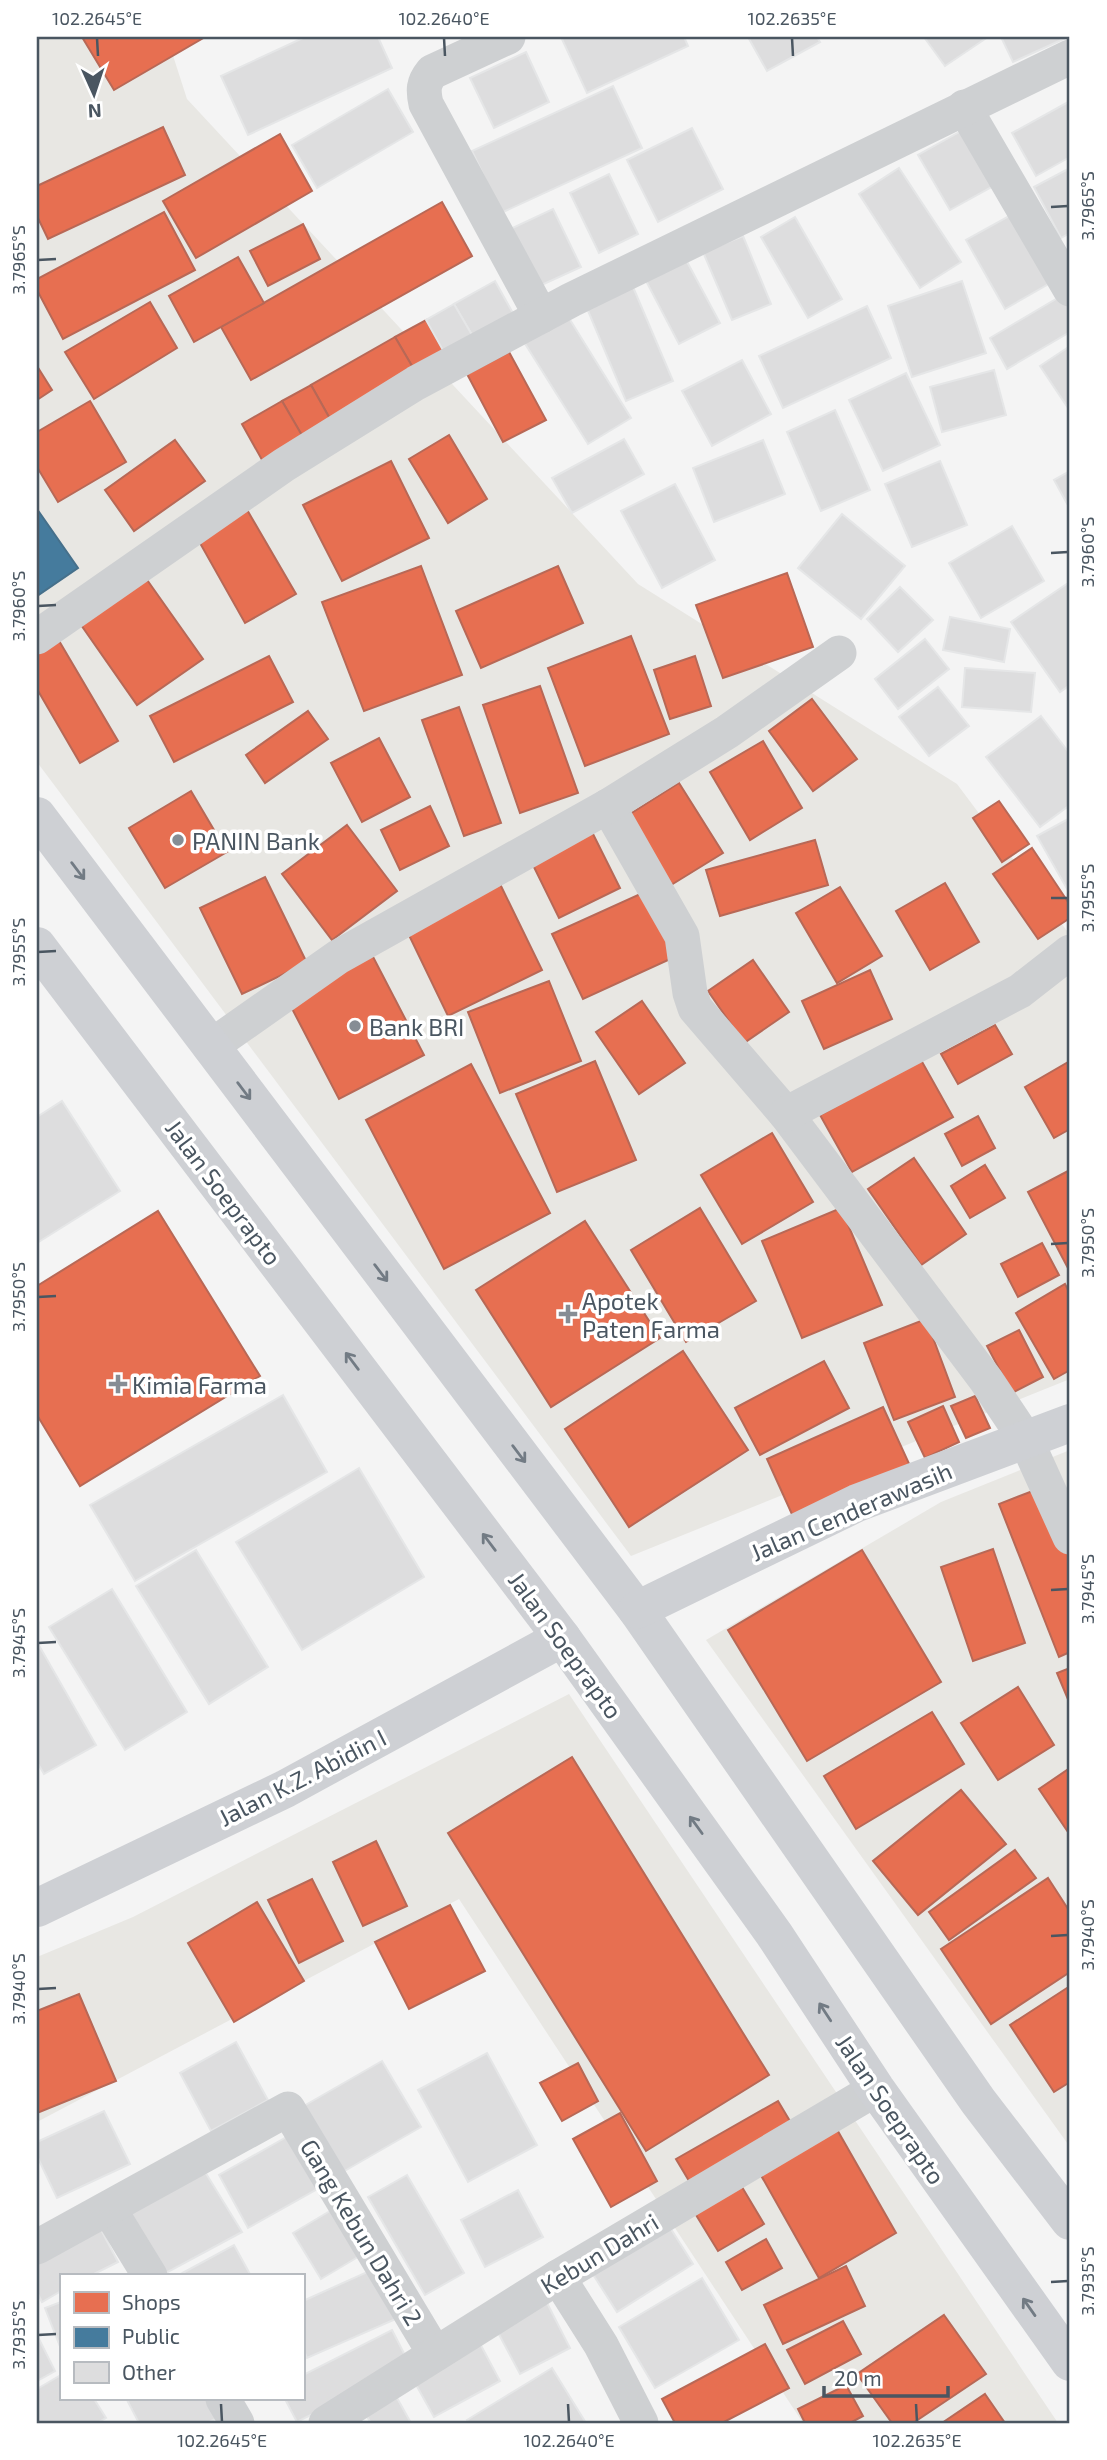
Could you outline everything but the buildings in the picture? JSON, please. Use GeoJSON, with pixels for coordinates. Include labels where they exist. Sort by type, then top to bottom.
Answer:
{"type":"FeatureCollection","features":[{"type":"Feature","properties":{"kind":"main road"},"geometry":{"type":"LineString","coordinates":[[37,816],[637,1610],[978,2101],[1070,2221]]}},
{"type":"Feature","properties":{"kind":"main road","name":"Jalan Soeprapto"},"geometry":{"type":"LineString","coordinates":[[37,946],[562,1638],[774,1934],[876,2089],[1070,2362]]}},
{"type":"Feature","properties":{"kind":"main road","name":"Jalan Cenderawasih"},"geometry":{"type":"LineString","coordinates":[[637,1610],[858,1503],[1070,1423]]}},
{"type":"Feature","properties":{"kind":"main road","name":"Jalan K.Z. Abidin I"},"geometry":{"type":"LineString","coordinates":[[37,1908],[285,1789],[562,1638]]}},
{"type":"Feature","properties":{"kind":"street"},"geometry":{"type":"LineString","coordinates":[[508,37],[432,72],[424,81],[423,92],[426,104],[541,316]]}},
{"type":"Feature","properties":{"kind":"street"},"geometry":{"type":"LineString","coordinates":[[37,637],[284,466],[416,383],[541,316],[1070,57]]}},
{"type":"Feature","properties":{"kind":"street"},"geometry":{"type":"LineString","coordinates":[[964,107],[1070,289]]}},
{"type":"Feature","properties":{"kind":"street"},"geometry":{"type":"LineString","coordinates":[[210,1047],[338,957],[608,806],[727,732],[839,653]]}},
{"type":"Feature","properties":{"kind":"street"},"geometry":{"type":"LineString","coordinates":[[608,806],[682,936],[690,993],[695,1008],[786,1114],[986,1380],[1026,1440],[1070,1537]]}},
{"type":"Feature","properties":{"kind":"street"},"geometry":{"type":"LineString","coordinates":[[786,1114],[1020,991],[1070,952]]}},
{"type":"Feature","properties":{"kind":"street","name":"Kebun Dahri"},"geometry":{"type":"LineString","coordinates":[[326,2423],[558,2277],[876,2089]]}},
{"type":"Feature","properties":{"kind":"street","name":"Gang Kebun Dahri 2"},"geometry":{"type":"LineString","coordinates":[[109,2209],[288,2109],[435,2354]]}},
{"type":"Feature","properties":{"kind":"street"},"geometry":{"type":"LineString","coordinates":[[37,2247],[109,2209],[148,2274]]}},
{"type":"Feature","properties":{"kind":"street"},"geometry":{"type":"LineString","coordinates":[[558,2277],[601,2345],[641,2423]]}},
{"type":"Feature","properties":{"kind":"street"},"geometry":{"type":"LineString","coordinates":[[224,2400],[237,2423]]}},
{"type":"Feature","properties":{"kind":"shaded area"},"geometry":{"type":"Polygon","coordinates":[[[37,37],[167,37],[187,99],[638,584],[957,784],[1070,935],[1070,1379],[631,1556],[37,762],[37,37]]]}},
{"type":"Feature","properties":{"kind":"shaded area"},"geometry":{"type":"Polygon","coordinates":[[[1070,1450],[1070,2147],[706,1640],[941,1502],[1070,1450]]]}},
{"type":"Feature","properties":{"kind":"shaded area"},"geometry":{"type":"Polygon","coordinates":[[[569,1694],[1058,2423],[803,2423],[459,1899],[37,2122],[37,1957],[133,1917],[569,1694]]]}},
{"type":"Feature","properties":{"kind":"place","name":"PANIN Bank"},"geometry":{"type":"Point","coordinates":[178,840]}},
{"type":"Feature","properties":{"kind":"place","name":"Bank BRI"},"geometry":{"type":"Point","coordinates":[355,1026]}},
{"type":"Feature","properties":{"kind":"place","name":"Apotek Paten Farma"},"geometry":{"type":"Point","coordinates":[568,1314]}},
{"type":"Feature","properties":{"kind":"place","name":"Kimia Farma"},"geometry":{"type":"Point","coordinates":[118,1384]}}]}
